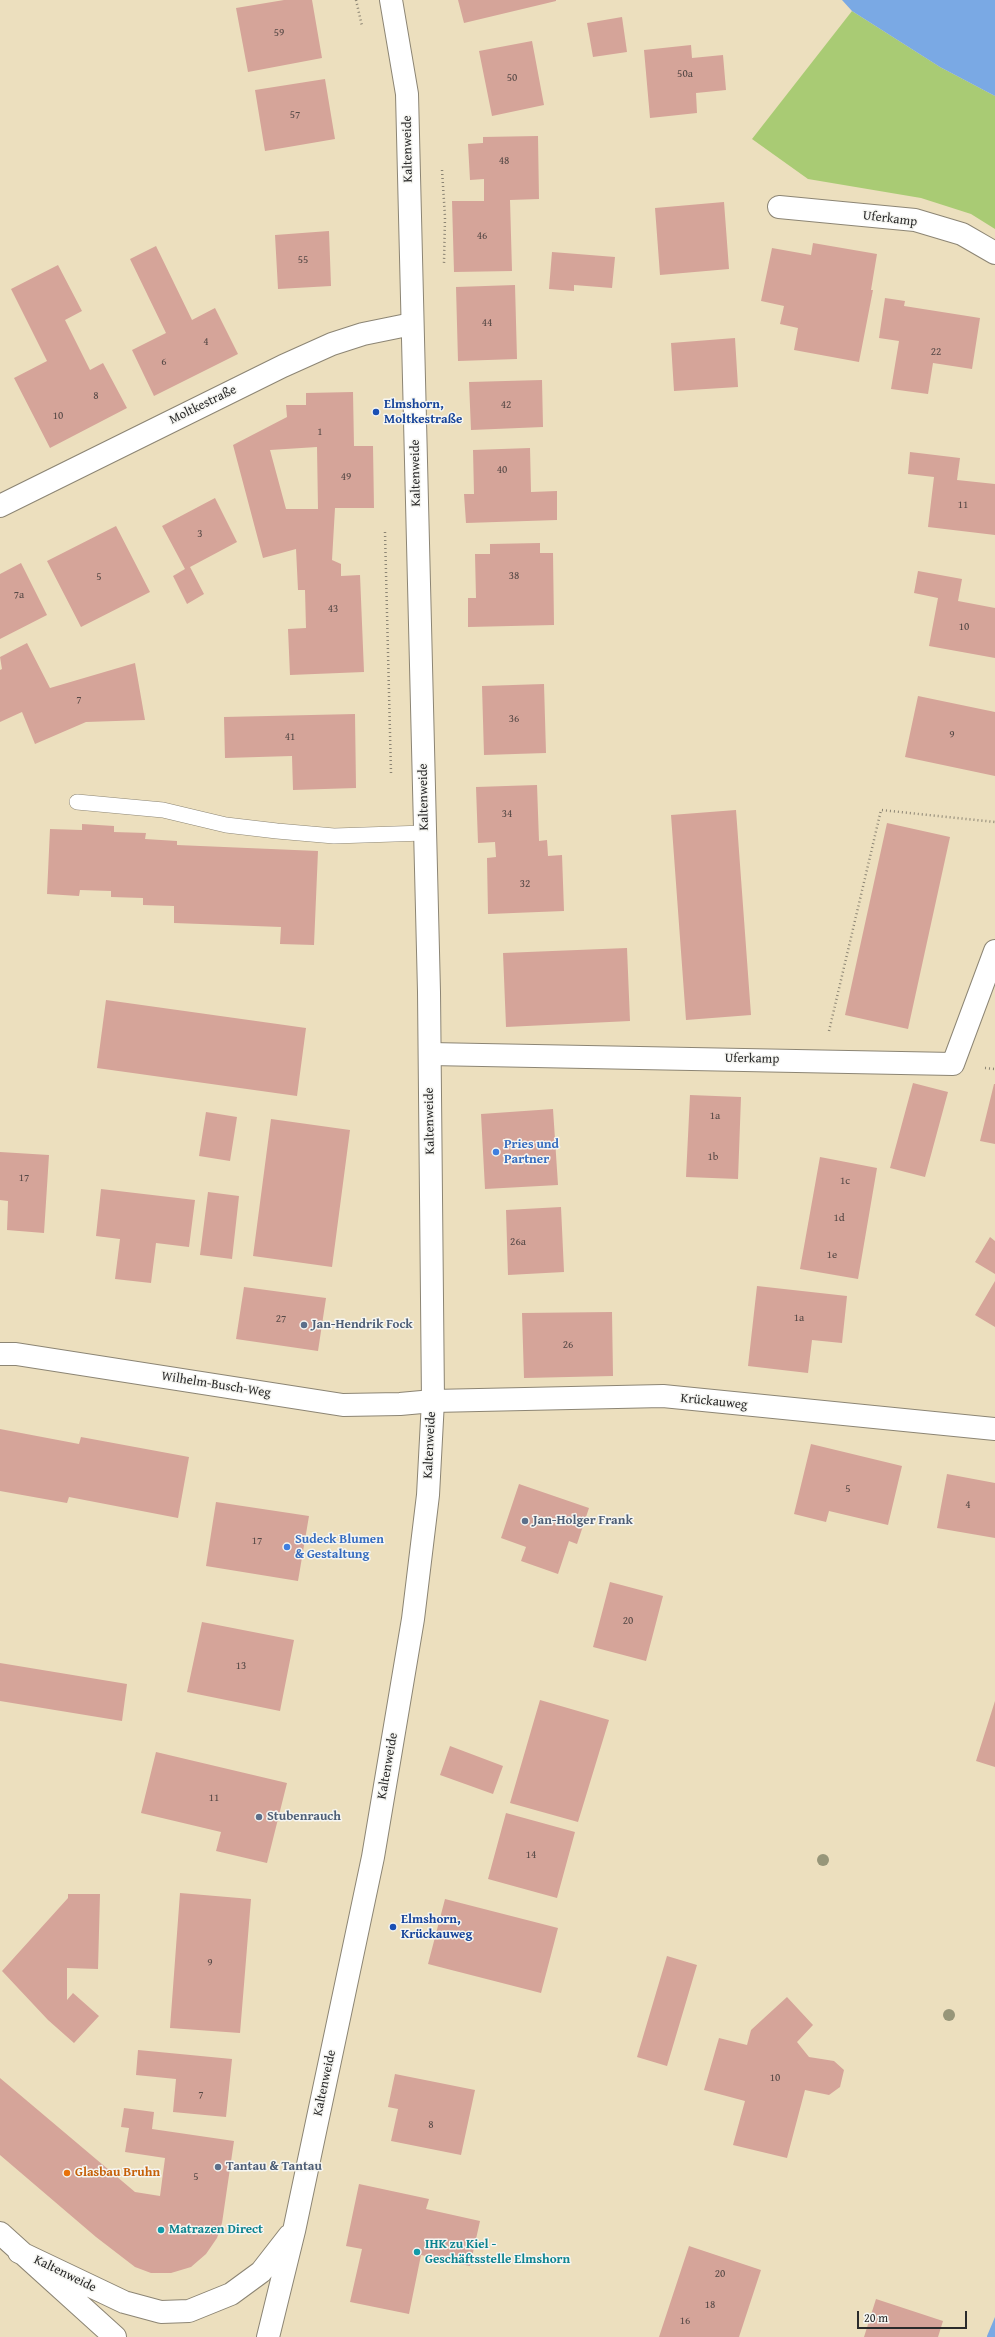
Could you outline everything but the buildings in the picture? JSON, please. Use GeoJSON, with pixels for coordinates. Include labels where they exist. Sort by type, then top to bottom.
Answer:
{"type":"FeatureCollection","features":[{"type":"Feature","properties":{"kind":"main road","name":"Kaltenweide"},"geometry":{"type":"LineString","coordinates":[[268,2337],[294,2231],[373,1857],[413,1619],[428,1495],[433,1401],[430,1054],[406,94],[391,0]]}},
{"type":"Feature","properties":{"kind":"main road","name":"Uferkamp"},"geometry":{"type":"LineString","coordinates":[[779,207],[915,220],[962,234],[995,253]]}},
{"type":"Feature","properties":{"kind":"main road","name":"Moltkestraße"},"geometry":{"type":"LineString","coordinates":[[0,506],[283,366],[332,344],[363,334],[412,324]]}},
{"type":"Feature","properties":{"kind":"main road","name":"Uferkamp"},"geometry":{"type":"LineString","coordinates":[[430,1054],[822,1060],[953,1064],[995,951]]}},
{"type":"Feature","properties":{"kind":"main road","name":"Wilhelm-Busch-Weg"},"geometry":{"type":"LineString","coordinates":[[0,1354],[16,1354],[343,1405],[400,1404],[433,1401]]}},
{"type":"Feature","properties":{"kind":"main road","name":"Krückauweg"},"geometry":{"type":"LineString","coordinates":[[433,1401],[663,1396],[995,1429]]}},
{"type":"Feature","properties":{"kind":"main road","name":"Kaltenweide"},"geometry":{"type":"LineString","coordinates":[[19,2252],[124,2302],[161,2312],[190,2311],[231,2294],[261,2272],[294,2231]]}},
{"type":"Feature","properties":{"kind":"main road"},"geometry":{"type":"LineString","coordinates":[[0,2233],[19,2252],[115,2337]]}},
{"type":"Feature","properties":{"kind":"lane"},"geometry":{"type":"LineString","coordinates":[[77,802],[163,810],[226,825],[334,836],[425,833]]}},
{"type":"Feature","properties":{"kind":"path"},"geometry":{"type":"LineString","coordinates":[[822,1060],[880,810],[995,822]]}},
{"type":"Feature","properties":{"kind":"green space"},"geometry":{"type":"Polygon","coordinates":[[[852,11],[940,67],[995,96],[995,229],[971,214],[921,198],[808,179],[752,139],[852,11]]]}},
{"type":"Feature","properties":{"kind":"water"},"geometry":{"type":"Polygon","coordinates":[[[842,0],[995,0],[995,96],[940,67],[852,11],[842,0]]]}},
{"type":"Feature","properties":{"kind":"water"},"geometry":{"type":"Polygon","coordinates":[[[995,2317],[995,2337],[987,2337],[987,2336],[995,2317]]]}},
{"type":"Feature","properties":{"kind":"place","name":"Elmshorn, Moltkestraße"},"geometry":{"type":"Point","coordinates":[376,412]}},
{"type":"Feature","properties":{"kind":"place","name":"Pries und Partner"},"geometry":{"type":"Point","coordinates":[496,1152]}},
{"type":"Feature","properties":{"kind":"place","name":"Jan-Hendrik Fock"},"geometry":{"type":"Point","coordinates":[304,1325]}},
{"type":"Feature","properties":{"kind":"place","name":"Jan-Holger Frank"},"geometry":{"type":"Point","coordinates":[525,1521]}},
{"type":"Feature","properties":{"kind":"place","name":"Sudeck Blumen & Gestaltung"},"geometry":{"type":"Point","coordinates":[287,1547]}},
{"type":"Feature","properties":{"kind":"place","name":"Stubenrauch"},"geometry":{"type":"Point","coordinates":[259,1817]}},
{"type":"Feature","properties":{"kind":"place","name":"Elmshorn, Krückauweg"},"geometry":{"type":"Point","coordinates":[393,1927]}},
{"type":"Feature","properties":{"kind":"place","name":"Tantau & Tantau"},"geometry":{"type":"Point","coordinates":[218,2167]}},
{"type":"Feature","properties":{"kind":"place","name":"Glasbau Bruhn"},"geometry":{"type":"Point","coordinates":[67,2173]}},
{"type":"Feature","properties":{"kind":"place","name":"Matrazen Direct"},"geometry":{"type":"Point","coordinates":[161,2230]}},
{"type":"Feature","properties":{"kind":"place","name":"IHK zu Kiel - Geschäftsstelle Elmshorn"},"geometry":{"type":"Point","coordinates":[417,2252]}}]}
